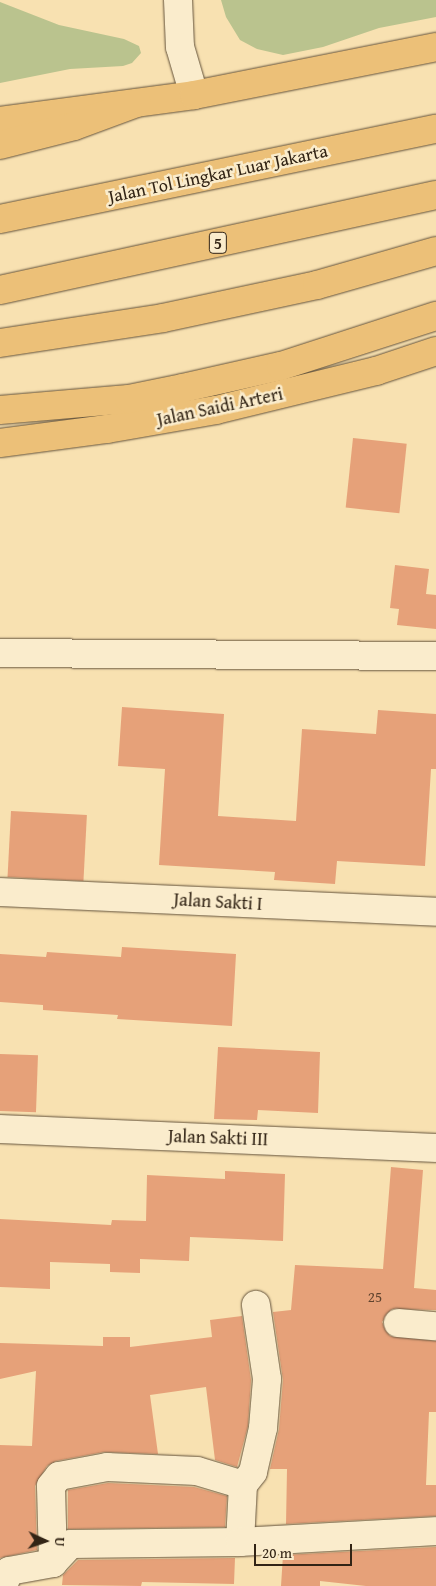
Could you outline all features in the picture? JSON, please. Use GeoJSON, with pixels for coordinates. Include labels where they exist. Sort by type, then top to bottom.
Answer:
{"type":"FeatureCollection","features":[{"type":"Feature","properties":{"kind":"main road"},"geometry":{"type":"LineString","coordinates":[[0,121],[194,94],[436,47]]}},
{"type":"Feature","properties":{"kind":"main road"},"geometry":{"type":"LineString","coordinates":[[0,145],[74,126],[137,103]]}},
{"type":"Feature","properties":{"kind":"main road","name":"Jalan Tol Lingkar Luar Jakarta"},"geometry":{"type":"LineString","coordinates":[[0,219],[436,129]]}},
{"type":"Feature","properties":{"kind":"main road","name":"5"},"geometry":{"type":"LineString","coordinates":[[0,290],[436,195]]}},
{"type":"Feature","properties":{"kind":"main road"},"geometry":{"type":"LineString","coordinates":[[0,343],[173,316],[316,286],[436,251]]}},
{"type":"Feature","properties":{"kind":"main road"},"geometry":{"type":"LineString","coordinates":[[0,410],[129,399],[183,388],[281,366],[436,316]]}},
{"type":"Feature","properties":{"kind":"main road","name":"Jalan Saidi Arteri"},"geometry":{"type":"LineString","coordinates":[[0,443],[108,429],[216,410],[376,371],[436,351]]}},
{"type":"Feature","properties":{"kind":"street"},"geometry":{"type":"LineString","coordinates":[[178,0],[180,47],[194,94]]}},
{"type":"Feature","properties":{"kind":"street"},"geometry":{"type":"LineString","coordinates":[[0,653],[436,656]]}},
{"type":"Feature","properties":{"kind":"street","name":"Jalan Sakti I"},"geometry":{"type":"LineString","coordinates":[[0,892],[436,912]]}},
{"type":"Feature","properties":{"kind":"street","name":"Jalan Sakti III"},"geometry":{"type":"LineString","coordinates":[[0,1129],[436,1148]]}},
{"type":"Feature","properties":{"kind":"street"},"geometry":{"type":"LineString","coordinates":[[240,1542],[244,1485],[253,1472],[259,1446],[267,1379],[256,1305]]}},
{"type":"Feature","properties":{"kind":"street"},"geometry":{"type":"LineString","coordinates":[[398,1323],[436,1326]]}},
{"type":"Feature","properties":{"kind":"street"},"geometry":{"type":"LineString","coordinates":[[53,1563],[51,1486],[59,1476],[107,1467],[198,1471],[244,1485]]}},
{"type":"Feature","properties":{"kind":"street"},"geometry":{"type":"LineString","coordinates":[[4,1586],[9,1571],[53,1563],[70,1544],[240,1542],[436,1531]]}},
{"type":"Feature","properties":{"kind":"green space"},"geometry":{"type":"Polygon","coordinates":[[[221,0],[436,0],[436,17],[379,28],[323,47],[283,55],[257,49],[240,40],[226,17],[221,0]]]}},
{"type":"Feature","properties":{"kind":"green space"},"geometry":{"type":"Polygon","coordinates":[[[0,2],[59,25],[124,39],[139,46],[141,53],[132,63],[123,66],[70,69],[0,83],[0,2]]]}},
{"type":"Feature","properties":{"kind":"building"},"geometry":{"type":"Polygon","coordinates":[[[353,438],[407,444],[399,513],[346,508],[353,438]]]}},
{"type":"Feature","properties":{"kind":"building"},"geometry":{"type":"Polygon","coordinates":[[[395,565],[429,569],[426,594],[436,595],[436,629],[397,625],[399,609],[390,608],[395,565]]]}},
{"type":"Feature","properties":{"kind":"building"},"geometry":{"type":"Polygon","coordinates":[[[122,707],[224,714],[218,816],[296,821],[302,729],[376,734],[378,710],[436,714],[436,769],[431,769],[425,866],[337,861],[335,884],[274,880],[275,872],[159,865],[165,769],[118,766],[122,707]]]}},
{"type":"Feature","properties":{"kind":"building"},"geometry":{"type":"Polygon","coordinates":[[[11,811],[87,815],[83,881],[8,877],[11,811]]]}},
{"type":"Feature","properties":{"kind":"building"},"geometry":{"type":"Polygon","coordinates":[[[122,947],[236,954],[232,1026],[117,1019],[118,1015],[43,1010],[43,1005],[0,1002],[0,954],[46,957],[47,952],[121,957],[122,947]]]}},
{"type":"Feature","properties":{"kind":"building"},"geometry":{"type":"Polygon","coordinates":[[[218,1047],[320,1052],[318,1113],[258,1110],[257,1120],[214,1119],[218,1047]]]}},
{"type":"Feature","properties":{"kind":"building"},"geometry":{"type":"Polygon","coordinates":[[[0,1054],[38,1055],[36,1112],[0,1111],[0,1054]]]}},
{"type":"Feature","properties":{"kind":"building"},"geometry":{"type":"Polygon","coordinates":[[[391,1167],[423,1170],[414,1288],[436,1290],[436,1310],[392,1309],[382,1322],[390,1336],[436,1341],[436,1412],[429,1412],[426,1485],[436,1485],[436,1516],[286,1524],[287,1469],[270,1469],[279,1429],[283,1380],[273,1312],[291,1310],[295,1265],[383,1269],[391,1167]]]}},
{"type":"Feature","properties":{"kind":"building"},"geometry":{"type":"Polygon","coordinates":[[[225,1171],[285,1174],[283,1241],[190,1237],[189,1261],[140,1259],[140,1273],[110,1272],[110,1264],[50,1262],[50,1289],[0,1287],[0,1219],[111,1225],[112,1220],[146,1221],[147,1175],[225,1179],[225,1171]]]}},
{"type":"Feature","properties":{"kind":"building"},"geometry":{"type":"Polygon","coordinates":[[[242,1316],[251,1380],[248,1426],[237,1467],[215,1460],[206,1387],[150,1395],[158,1454],[104,1452],[56,1461],[47,1466],[35,1486],[37,1550],[0,1558],[0,1445],[32,1446],[36,1371],[0,1379],[0,1343],[103,1346],[103,1337],[130,1337],[130,1347],[212,1337],[210,1320],[242,1316]]]}},
{"type":"Feature","properties":{"kind":"building"},"geometry":{"type":"Polygon","coordinates":[[[108,1483],[194,1487],[227,1496],[225,1527],[68,1529],[68,1490],[108,1483]]]}},
{"type":"Feature","properties":{"kind":"building"},"geometry":{"type":"Polygon","coordinates":[[[436,1547],[436,1586],[366,1586],[320,1581],[320,1586],[281,1586],[283,1555],[436,1547]]]}},
{"type":"Feature","properties":{"kind":"building"},"geometry":{"type":"Polygon","coordinates":[[[235,1558],[234,1584],[142,1582],[141,1586],[62,1585],[63,1575],[78,1560],[235,1558]]]}}]}
